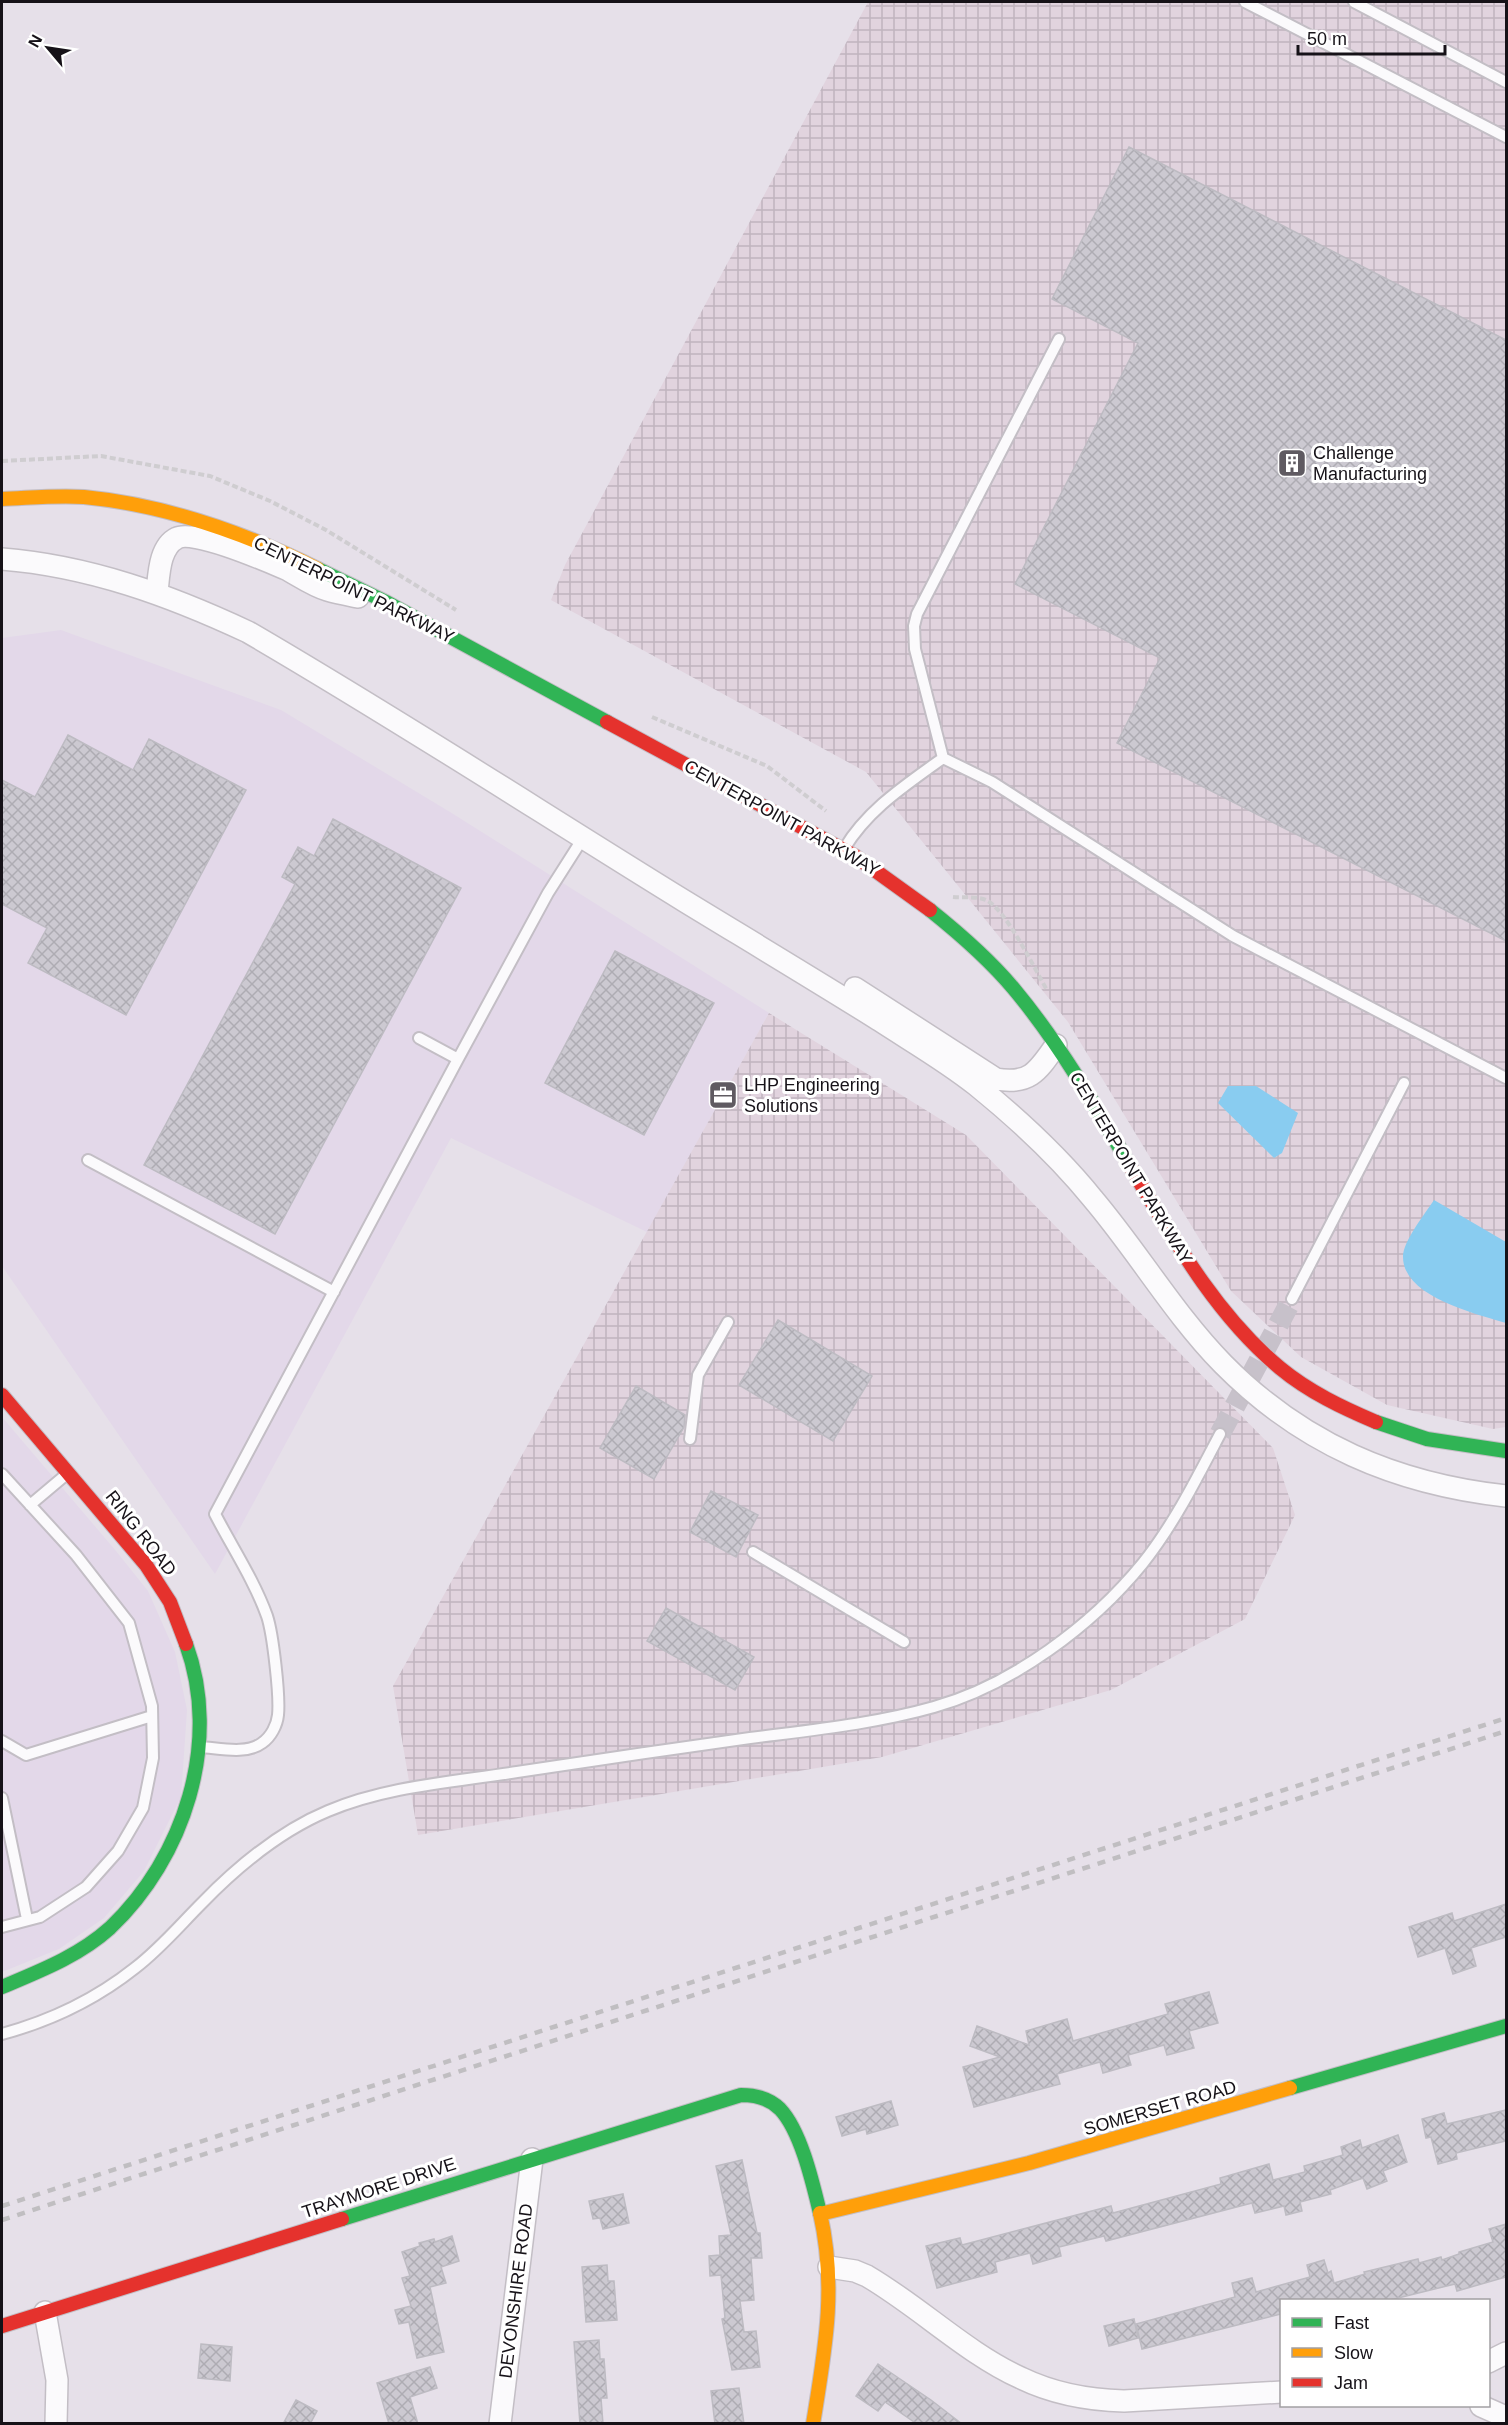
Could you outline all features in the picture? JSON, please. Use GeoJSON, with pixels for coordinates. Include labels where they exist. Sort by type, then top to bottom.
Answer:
{"type":"FeatureCollection","features":[{"type":"Feature","properties":{"kind":"street","name":"CENTERPOINT PARKWAY"},"geometry":{"type":"LineString","coordinates":[[2,499],[83,497],[163,511],[208,523],[270,547],[386,602],[844,849],[920,901],[973,945],[1029,1008],[1056,1045],[1216,1304],[1282,1370],[1338,1405],[1382,1425],[1438,1442],[1506,1451]]}},
{"type":"Feature","properties":{"kind":"street"},"geometry":{"type":"LineString","coordinates":[[157,592],[160,567],[166,547],[176,538],[186,536],[217,543],[248,554],[286,569],[325,590],[386,602]]}},
{"type":"Feature","properties":{"kind":"street","name":"CENTERPOINT PARKWAY"},"geometry":{"type":"LineString","coordinates":[[2,559],[56,566],[99,575],[157,592],[248,632],[921,1047],[974,1083],[1058,1159],[1095,1200],[1187,1322],[1222,1362],[1263,1400],[1305,1431],[1350,1455],[1390,1471],[1426,1483],[1470,1492],[1506,1496]]}},
{"type":"Feature","properties":{"kind":"street"},"geometry":{"type":"LineString","coordinates":[[748,940],[813,963],[996,1079],[1014,1082],[1028,1076],[1041,1067],[1056,1045]]}},
{"type":"Feature","properties":{"kind":"street","name":"RING ROAD"},"geometry":{"type":"LineString","coordinates":[[2,1395],[138,1553],[170,1602],[185,1636],[195,1672],[200,1708],[200,1747],[195,1782],[178,1834],[161,1866],[141,1896],[109,1929],[72,1957],[2,1987]]}},
{"type":"Feature","properties":{"kind":"street","name":"SOMERSET ROAD"},"geometry":{"type":"LineString","coordinates":[[820,2214],[1029,2163],[1506,2026]]}},
{"type":"Feature","properties":{"kind":"street","name":"TRAYMORE DRIVE"},"geometry":{"type":"LineString","coordinates":[[2,2326],[735,2095],[756,2096],[782,2110],[793,2126],[820,2214]]}},
{"type":"Feature","properties":{"kind":"street","name":"DEVONSHIRE ROAD"},"geometry":{"type":"LineString","coordinates":[[501,2424],[532,2159]]}},
{"type":"Feature","properties":{"kind":"street"},"geometry":{"type":"LineString","coordinates":[[813,2424],[826,2317],[829,2267],[820,2214]]}},
{"type":"Feature","properties":{"kind":"street"},"geometry":{"type":"LineString","coordinates":[[829,2267],[855,2271],[867,2276],[1003,2369],[1035,2384],[1066,2394],[1098,2400],[1124,2401],[1280,2392]]}},
{"type":"Feature","properties":{"kind":"street"},"geometry":{"type":"LineString","coordinates":[[45,2312],[57,2380],[56,2424]]}},
{"type":"Feature","properties":{"kind":"street"},"geometry":{"type":"LineString","coordinates":[[1490,2360],[1506,2353]]}},
{"type":"Feature","properties":{"kind":"street"},"geometry":{"type":"LineString","coordinates":[[1483,2407],[1506,2417]]}},
{"type":"Feature","properties":{"kind":"lane"},"geometry":{"type":"LineString","coordinates":[[1248,2],[1506,137]]}},
{"type":"Feature","properties":{"kind":"lane"},"geometry":{"type":"LineString","coordinates":[[1354,2],[1506,82]]}},
{"type":"Feature","properties":{"kind":"lane"},"geometry":{"type":"LineString","coordinates":[[1059,339],[916,620],[915,649],[943,758],[992,782],[1233,936],[1506,1078]]}},
{"type":"Feature","properties":{"kind":"lane"},"geometry":{"type":"LineString","coordinates":[[844,849],[857,829],[876,808],[943,758]]}},
{"type":"Feature","properties":{"kind":"lane"},"geometry":{"type":"LineString","coordinates":[[200,1747],[242,1750],[253,1748],[270,1735],[278,1716],[269,1623],[261,1602],[215,1514],[548,893],[583,838]]}},
{"type":"Feature","properties":{"kind":"lane"},"geometry":{"type":"LineString","coordinates":[[419,1038],[458,1059]]}},
{"type":"Feature","properties":{"kind":"lane"},"geometry":{"type":"LineString","coordinates":[[1292,1299],[1404,1083]]}},
{"type":"Feature","properties":{"kind":"lane"},"geometry":{"type":"LineString","coordinates":[[88,1160],[334,1292]]}},
{"type":"Feature","properties":{"kind":"lane"},"geometry":{"type":"LineString","coordinates":[[690,1439],[698,1375],[728,1322]]}},
{"type":"Feature","properties":{"kind":"lane"},"geometry":{"type":"LineString","coordinates":[[2,2034],[44,2021],[106,1989],[159,1948],[235,1871],[284,1834],[304,1822],[340,1807],[408,1789],[888,1718],[937,1707],[973,1693],[1048,1651],[1079,1627],[1116,1593],[1163,1535],[1190,1491],[1220,1434]]}},
{"type":"Feature","properties":{"kind":"lane"},"geometry":{"type":"LineString","coordinates":[[30,1505],[68,1472]]}},
{"type":"Feature","properties":{"kind":"lane"},"geometry":{"type":"LineString","coordinates":[[2,1474],[76,1555],[129,1623],[152,1706],[153,1758],[143,1808],[118,1851],[86,1887],[40,1917],[2,1927]]}},
{"type":"Feature","properties":{"kind":"lane"},"geometry":{"type":"LineString","coordinates":[[753,1552],[904,1642]]}},
{"type":"Feature","properties":{"kind":"lane"},"geometry":{"type":"LineString","coordinates":[[2,1741],[26,1755],[152,1716]]}},
{"type":"Feature","properties":{"kind":"lane"},"geometry":{"type":"LineString","coordinates":[[2,1798],[27,1919]]}},
{"type":"Feature","properties":{"kind":"path"},"geometry":{"type":"LineString","coordinates":[[951,896],[985,899],[991,903],[1011,927],[1052,998]]}},
{"type":"Feature","properties":{"kind":"shaded area"},"geometry":{"type":"Polygon","coordinates":[[[868,2],[1506,2],[1506,1427],[1493,1429],[1387,1405],[1301,1357],[1231,1291],[1068,1022],[866,772],[551,600],[565,565],[868,2]]]}},
{"type":"Feature","properties":{"kind":"shaded area"},"geometry":{"type":"Polygon","coordinates":[[[61,630],[281,710],[450,812],[769,1013],[647,1232],[451,1138],[215,1574],[2,1266],[2,638],[61,630]]]}},
{"type":"Feature","properties":{"kind":"shaded area"},"geometry":{"type":"Polygon","coordinates":[[[769,1013],[966,1135],[1273,1448],[1295,1515],[1245,1619],[1111,1690],[882,1757],[418,1835],[393,1686],[769,1013]]]}},
{"type":"Feature","properties":{"kind":"shaded area"},"geometry":{"type":"Polygon","coordinates":[[[2,1417],[148,1591],[175,1652],[187,1710],[181,1797],[144,1871],[104,1918],[59,1949],[2,1972],[2,1417]]]}},
{"type":"Feature","properties":{"kind":"water"},"geometry":{"type":"Polygon","coordinates":[[[1228,1086],[1256,1086],[1298,1113],[1282,1153],[1274,1158],[1218,1103],[1228,1086]]]}},
{"type":"Feature","properties":{"kind":"water"},"geometry":{"type":"Polygon","coordinates":[[[1434,1200],[1506,1242],[1506,1323],[1444,1302],[1415,1283],[1406,1271],[1403,1257],[1407,1243],[1434,1200]]]}},
{"type":"Feature","properties":{"kind":"building","name":"Challenge Manufacturing"},"geometry":{"type":"Polygon","coordinates":[[[1129,147],[1506,340],[1506,941],[1117,743],[1160,658],[1015,584],[1138,343],[1052,299],[1129,147]]]}},
{"type":"Feature","properties":{"kind":"building"},"geometry":{"type":"Polygon","coordinates":[[[68,735],[133,770],[149,739],[246,790],[126,1015],[28,963],[47,928],[2,904],[2,780],[35,797],[68,735]]]}},
{"type":"Feature","properties":{"kind":"building"},"geometry":{"type":"Polygon","coordinates":[[[333,819],[461,888],[275,1234],[144,1165],[295,884],[282,877],[298,847],[314,856],[333,819]]]}},
{"type":"Feature","properties":{"kind":"building"},"geometry":{"type":"Polygon","coordinates":[[[615,951],[714,1003],[644,1135],[545,1083],[615,951]]]}},
{"type":"Feature","properties":{"kind":"building"},"geometry":{"type":"Polygon","coordinates":[[[778,1320],[872,1376],[833,1441],[739,1385],[778,1320]]]}},
{"type":"Feature","properties":{"kind":"building"},"geometry":{"type":"Polygon","coordinates":[[[636,1386],[685,1415],[684,1427],[654,1479],[600,1448],[636,1386]]]}},
{"type":"Feature","properties":{"kind":"building"},"geometry":{"type":"Polygon","coordinates":[[[711,1491],[758,1515],[736,1557],[690,1532],[711,1491]]]}},
{"type":"Feature","properties":{"kind":"building"},"geometry":{"type":"Polygon","coordinates":[[[666,1608],[754,1657],[735,1690],[647,1641],[666,1608]]]}},
{"type":"Feature","properties":{"kind":"building"},"geometry":{"type":"Polygon","coordinates":[[[1506,1904],[1506,1937],[1471,1948],[1476,1966],[1453,1974],[1445,1948],[1418,1957],[1409,1927],[1452,1913],[1454,1921],[1506,1904]]]}},
{"type":"Feature","properties":{"kind":"building"},"geometry":{"type":"Polygon","coordinates":[[[1209,1992],[1218,2023],[1189,2031],[1194,2048],[1167,2055],[1164,2045],[1128,2055],[1131,2065],[1103,2073],[1100,2062],[1057,2074],[1060,2084],[974,2107],[963,2067],[1000,2057],[970,2046],[977,2026],[1029,2045],[1026,2031],[1067,2019],[1073,2041],[1168,2014],[1165,2004],[1209,1992]]]}},
{"type":"Feature","properties":{"kind":"building"},"geometry":{"type":"Polygon","coordinates":[[[891,2101],[898,2125],[867,2134],[866,2129],[842,2136],[836,2117],[891,2101]]]}},
{"type":"Feature","properties":{"kind":"building"},"geometry":{"type":"Polygon","coordinates":[[[1506,2110],[1506,2141],[1456,2153],[1457,2159],[1438,2164],[1431,2137],[1426,2138],[1422,2119],[1444,2113],[1447,2124],[1506,2110]]]}},
{"type":"Feature","properties":{"kind":"building"},"geometry":{"type":"Polygon","coordinates":[[[1398,2135],[1407,2162],[1383,2171],[1387,2181],[1367,2189],[1363,2178],[1330,2190],[1331,2194],[1300,2202],[1302,2211],[1286,2215],[1284,2206],[1255,2213],[1252,2203],[1106,2241],[1104,2236],[1059,2247],[1061,2256],[1033,2264],[1030,2253],[995,2262],[997,2272],[937,2288],[926,2246],[960,2238],[962,2245],[1111,2206],[1113,2213],[1221,2184],[1220,2178],[1269,2164],[1273,2180],[1305,2172],[1304,2166],[1343,2155],[1341,2147],[1360,2140],[1362,2148],[1398,2135]]]}},
{"type":"Feature","properties":{"kind":"building"},"geometry":{"type":"Polygon","coordinates":[[[742,2160],[757,2233],[760,2233],[762,2258],[751,2258],[754,2300],[740,2301],[744,2332],[756,2331],[760,2367],[732,2370],[722,2319],[725,2318],[721,2275],[710,2276],[709,2256],[720,2255],[719,2236],[731,2235],[716,2166],[742,2160]]]}},
{"type":"Feature","properties":{"kind":"building"},"geometry":{"type":"Polygon","coordinates":[[[623,2194],[629,2223],[603,2229],[600,2218],[593,2219],[589,2201],[623,2194]]]}},
{"type":"Feature","properties":{"kind":"building"},"geometry":{"type":"Polygon","coordinates":[[[1506,2224],[1506,2277],[1457,2291],[1455,2284],[1394,2299],[1280,2299],[1280,2314],[1142,2349],[1136,2324],[1235,2297],[1232,2283],[1252,2278],[1256,2292],[1310,2277],[1307,2265],[1324,2260],[1328,2273],[1331,2271],[1334,2283],[1365,2274],[1364,2272],[1418,2259],[1419,2263],[1441,2257],[1442,2260],[1459,2254],[1459,2252],[1493,2242],[1489,2229],[1506,2224]]]}},
{"type":"Feature","properties":{"kind":"building"},"geometry":{"type":"Polygon","coordinates":[[[452,2236],[459,2261],[441,2267],[446,2283],[430,2287],[444,2352],[417,2358],[409,2322],[399,2324],[395,2310],[411,2306],[402,2278],[410,2276],[402,2252],[420,2246],[419,2243],[434,2239],[435,2242],[452,2236]]]}},
{"type":"Feature","properties":{"kind":"building"},"geometry":{"type":"Polygon","coordinates":[[[607,2265],[608,2281],[614,2281],[617,2320],[586,2322],[582,2267],[607,2265]]]}},
{"type":"Feature","properties":{"kind":"building"},"geometry":{"type":"Polygon","coordinates":[[[1134,2319],[1138,2338],[1109,2346],[1104,2326],[1134,2319]]]}},
{"type":"Feature","properties":{"kind":"building"},"geometry":{"type":"Polygon","coordinates":[[[599,2340],[600,2359],[604,2359],[607,2398],[601,2398],[603,2424],[580,2424],[574,2342],[599,2340]]]}},
{"type":"Feature","properties":{"kind":"building"},"geometry":{"type":"Polygon","coordinates":[[[201,2344],[232,2347],[230,2381],[198,2378],[201,2344]]]}},
{"type":"Feature","properties":{"kind":"building"},"geometry":{"type":"Polygon","coordinates":[[[878,2364],[962,2424],[917,2424],[885,2402],[878,2411],[856,2396],[878,2364]]]}},
{"type":"Feature","properties":{"kind":"building"},"geometry":{"type":"Polygon","coordinates":[[[430,2367],[437,2388],[410,2397],[418,2424],[389,2424],[377,2383],[430,2367]]]}},
{"type":"Feature","properties":{"kind":"building"},"geometry":{"type":"Polygon","coordinates":[[[739,2388],[744,2424],[715,2424],[711,2391],[739,2388]]]}},
{"type":"Feature","properties":{"kind":"building"},"geometry":{"type":"Polygon","coordinates":[[[296,2400],[317,2411],[310,2424],[283,2424],[296,2400]]]}},
{"type":"Feature","properties":{"kind":"tunnel"},"geometry":{"type":"LineString","coordinates":[[1220,1434],[1292,1299]]}},
{"type":"Feature","properties":{"kind":"railway"},"geometry":{"type":"LineString","coordinates":[[2,2206],[1506,1718]]}},
{"type":"Feature","properties":{"kind":"railway"},"geometry":{"type":"LineString","coordinates":[[2,2220],[1506,1731]]}},
{"type":"Feature","properties":{"kind":"traffic: fast"},"geometry":{"type":"LineString","coordinates":[[318,569],[386,602],[607,722]]}},
{"type":"Feature","properties":{"kind":"traffic: fast"},"geometry":{"type":"LineString","coordinates":[[930,910],[984,957],[1030,1010],[1076,1075],[1130,1166]]}},
{"type":"Feature","properties":{"kind":"traffic: fast"},"geometry":{"type":"LineString","coordinates":[[1376,1422],[1427,1439],[1506,1451]]}},
{"type":"Feature","properties":{"kind":"traffic: fast"},"geometry":{"type":"LineString","coordinates":[[2,1987],[59,1962],[98,1938],[136,1900],[158,1868],[176,1833],[189,1796],[197,1758],[200,1720],[196,1681],[186,1644]]}},
{"type":"Feature","properties":{"kind":"traffic: fast"},"geometry":{"type":"LineString","coordinates":[[1290,2088],[1506,2026]]}},
{"type":"Feature","properties":{"kind":"traffic: fast"},"geometry":{"type":"LineString","coordinates":[[342,2219],[741,2095],[767,2100],[780,2109],[787,2119],[805,2158],[820,2213]]}},
{"type":"Feature","properties":{"kind":"traffic: slow"},"geometry":{"type":"LineString","coordinates":[[2,499],[84,497],[145,507],[204,522],[318,569]]}},
{"type":"Feature","properties":{"kind":"traffic: slow"},"geometry":{"type":"LineString","coordinates":[[820,2214],[1029,2163],[1290,2088]]}},
{"type":"Feature","properties":{"kind":"traffic: slow"},"geometry":{"type":"LineString","coordinates":[[813,2424],[825,2344],[828,2293],[828,2267],[820,2213]]}},
{"type":"Feature","properties":{"kind":"traffic: jam"},"geometry":{"type":"LineString","coordinates":[[607,722],[855,856],[930,910]]}},
{"type":"Feature","properties":{"kind":"traffic: jam"},"geometry":{"type":"LineString","coordinates":[[1130,1166],[1197,1274],[1235,1324],[1257,1347],[1280,1368],[1314,1392],[1376,1422]]}},
{"type":"Feature","properties":{"kind":"traffic: jam"},"geometry":{"type":"LineString","coordinates":[[2,1395],[146,1565],[170,1602],[186,1644]]}},
{"type":"Feature","properties":{"kind":"traffic: jam"},"geometry":{"type":"LineString","coordinates":[[2,2326],[342,2219]]}},
{"type":"Feature","properties":{"kind":"place","name":"Challenge Manufacturing"},"geometry":{"type":"Point","coordinates":[1292,463]}},
{"type":"Feature","properties":{"kind":"place","name":"LHP Engineering Solutions"},"geometry":{"type":"Point","coordinates":[723,1095]}}]}
